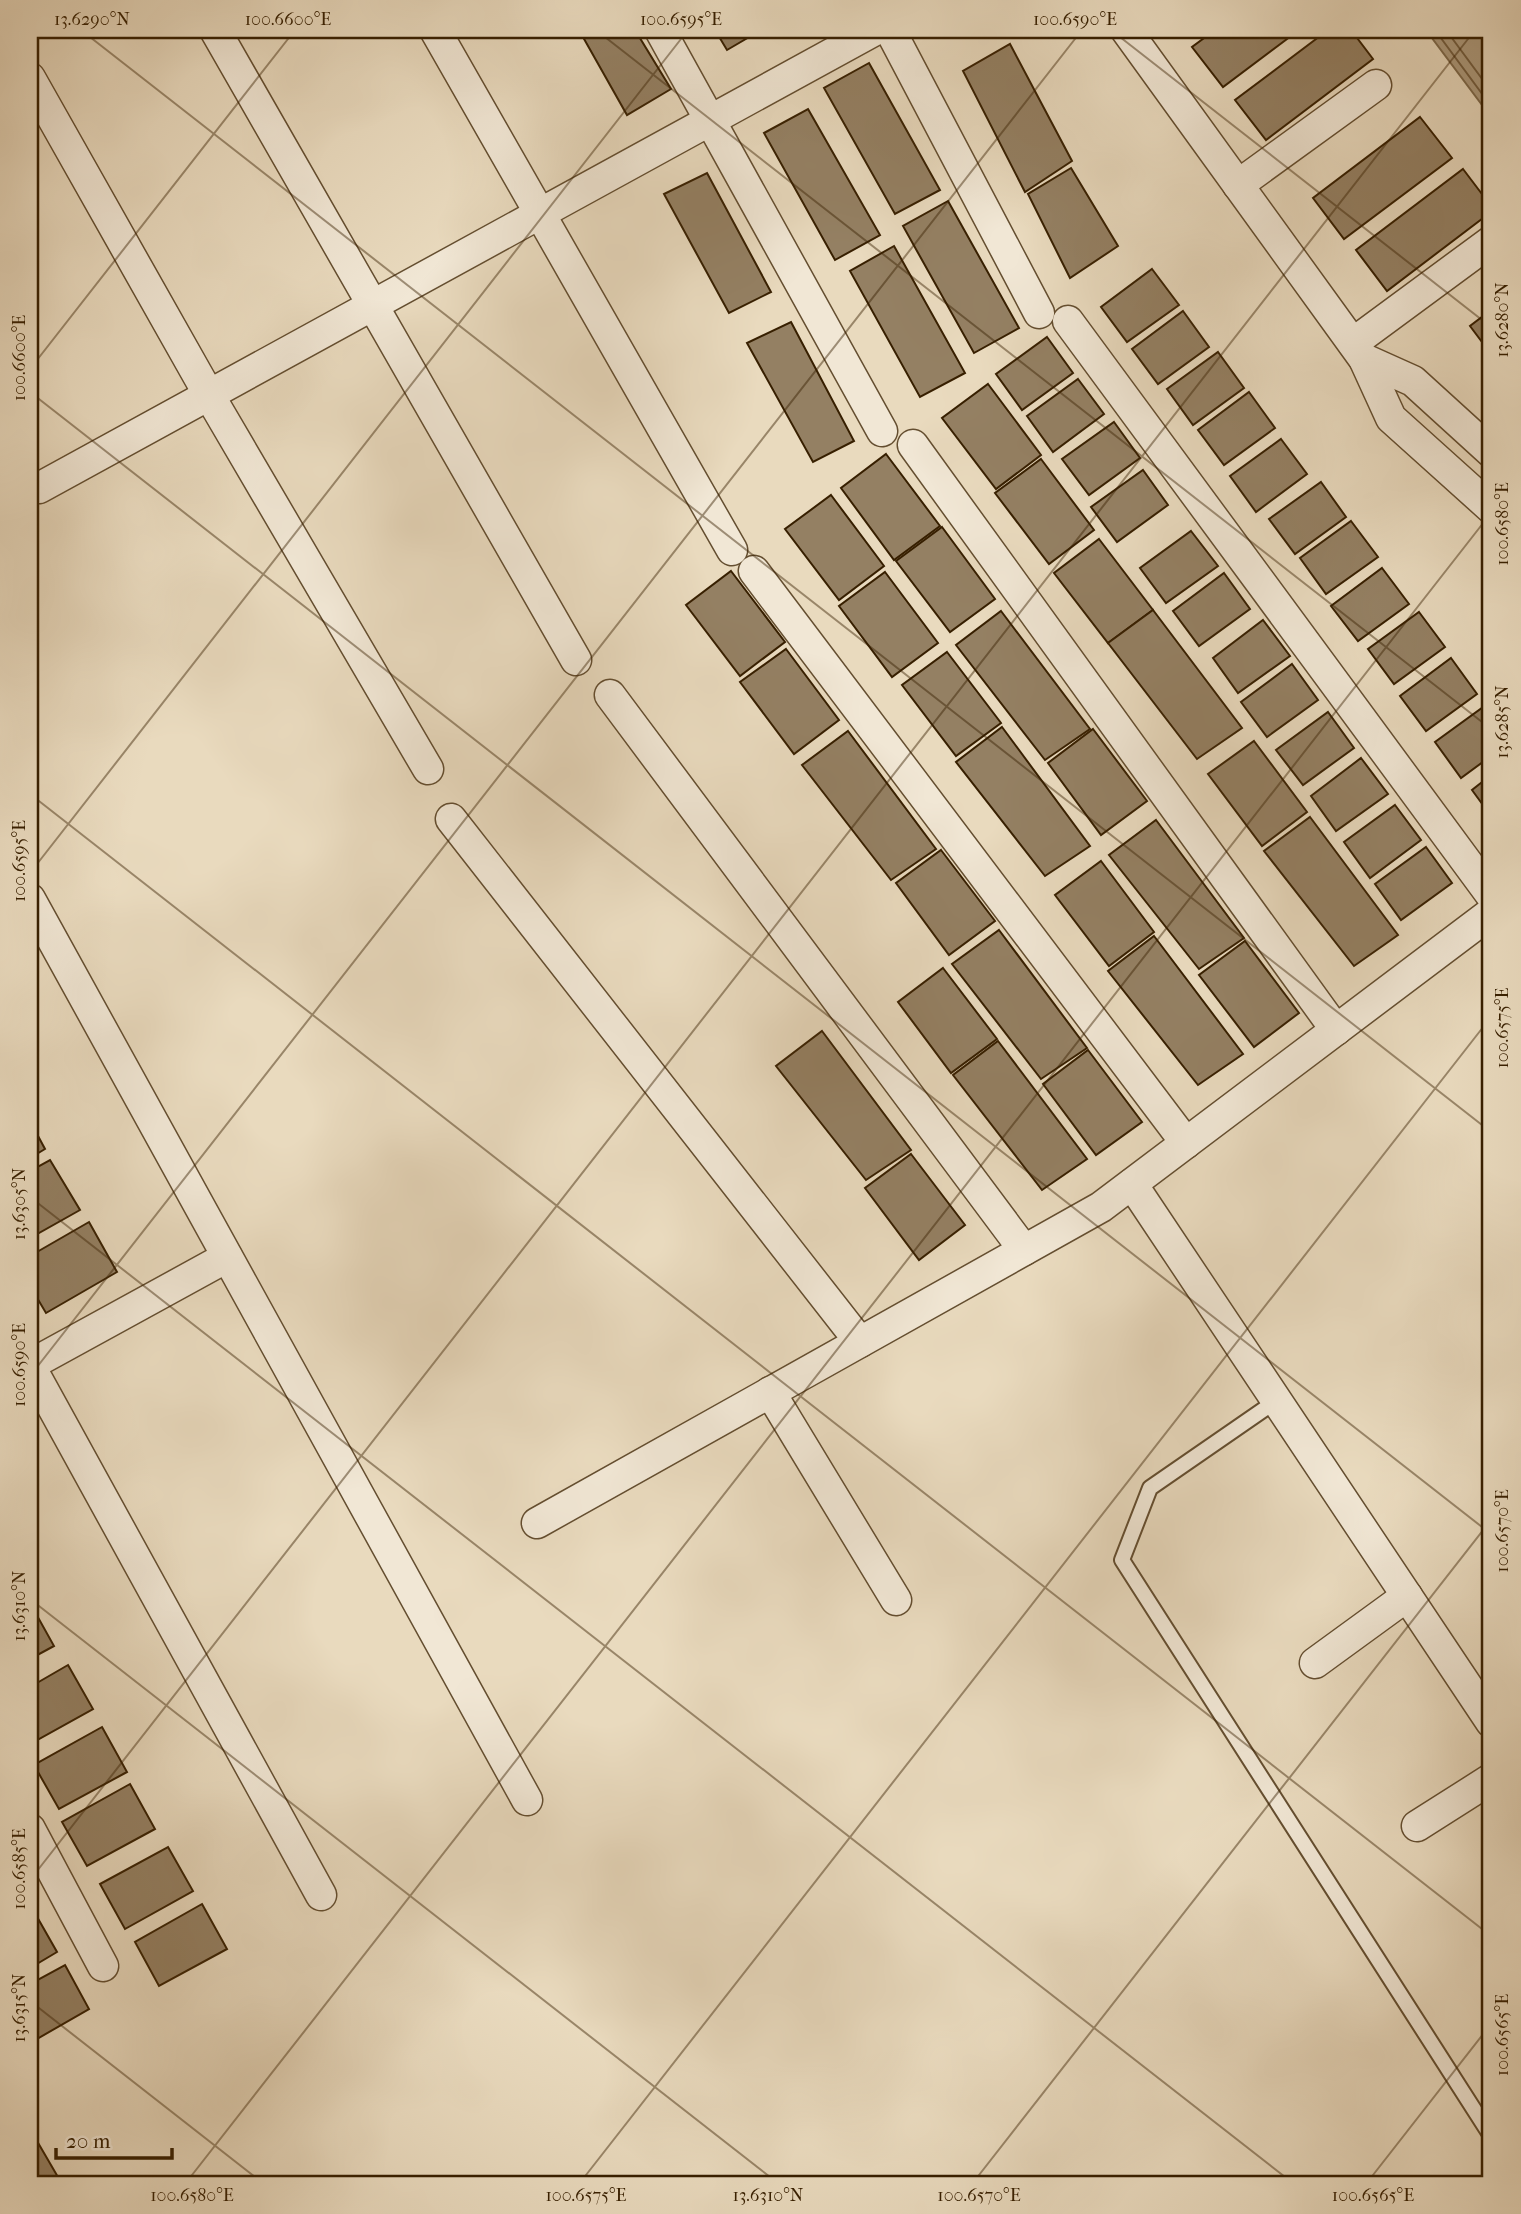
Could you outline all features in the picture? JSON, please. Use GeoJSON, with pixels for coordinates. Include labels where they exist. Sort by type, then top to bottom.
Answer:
{"type":"FeatureCollection","features":[{"type":"Feature","properties":{"kind":"street"},"geometry":{"type":"LineString","coordinates":[[215,30],[576,660]]}},
{"type":"Feature","properties":{"kind":"street"},"geometry":{"type":"LineString","coordinates":[[436,30],[732,550]]}},
{"type":"Feature","properties":{"kind":"street"},"geometry":{"type":"LineString","coordinates":[[660,30],[882,431]]}},
{"type":"Feature","properties":{"kind":"street"},"geometry":{"type":"LineString","coordinates":[[39,488],[876,30],[1039,313]]}},
{"type":"Feature","properties":{"kind":"street"},"geometry":{"type":"LineString","coordinates":[[1126,30],[1358,351],[1391,418],[1491,508]]}},
{"type":"Feature","properties":{"kind":"street"},"geometry":{"type":"LineString","coordinates":[[30,78],[209,395],[428,769]]}},
{"type":"Feature","properties":{"kind":"street"},"geometry":{"type":"LineString","coordinates":[[1238,185],[1376,85]]}},
{"type":"Feature","properties":{"kind":"street"},"geometry":{"type":"LineString","coordinates":[[1358,351],[1490,242]]}},
{"type":"Feature","properties":{"kind":"street"},"geometry":{"type":"LineString","coordinates":[[1068,321],[1491,895]]}},
{"type":"Feature","properties":{"kind":"street"},"geometry":{"type":"LineString","coordinates":[[1358,351],[1413,381],[1491,452]]}},
{"type":"Feature","properties":{"kind":"street"},"geometry":{"type":"LineString","coordinates":[[913,445],[1336,1030]]}},
{"type":"Feature","properties":{"kind":"street"},"geometry":{"type":"LineString","coordinates":[[754,570],[1186,1143]]}},
{"type":"Feature","properties":{"kind":"street"},"geometry":{"type":"LineString","coordinates":[[610,695],[1024,1250]]}},
{"type":"Feature","properties":{"kind":"street"},"geometry":{"type":"LineString","coordinates":[[451,819],[860,1342]]}},
{"type":"Feature","properties":{"kind":"street"},"geometry":{"type":"LineString","coordinates":[[30,899],[527,1800]]}},
{"type":"Feature","properties":{"kind":"street"},"geometry":{"type":"LineString","coordinates":[[537,1523],[1101,1207],[1491,913]]}},
{"type":"Feature","properties":{"kind":"street"},"geometry":{"type":"LineString","coordinates":[[1132,1184],[1491,1722]]}},
{"type":"Feature","properties":{"kind":"street"},"geometry":{"type":"LineString","coordinates":[[227,1257],[30,1366],[321,1895]]}},
{"type":"Feature","properties":{"kind":"street"},"geometry":{"type":"LineString","coordinates":[[770,1392],[896,1600]]}},
{"type":"Feature","properties":{"kind":"street"},"geometry":{"type":"LineString","coordinates":[[1315,1663],[1407,1596]]}},
{"type":"Feature","properties":{"kind":"street"},"geometry":{"type":"LineString","coordinates":[[1418,1826],[1491,1779]]}},
{"type":"Feature","properties":{"kind":"street"},"geometry":{"type":"LineString","coordinates":[[30,1829],[103,1966]]}},
{"type":"Feature","properties":{"kind":"lane"},"geometry":{"type":"LineString","coordinates":[[1276,1401],[1150,1488],[1122,1560],[1491,2136]]}},
{"type":"Feature","properties":{"kind":"water"},"geometry":{"type":"Polygon","coordinates":[[[1426,30],[1491,30],[1491,117],[1426,30]]]}},
{"type":"Feature","properties":{"kind":"building"},"geometry":{"type":"Polygon","coordinates":[[[579,30],[635,30],[671,89],[627,115],[579,30]]]}},
{"type":"Feature","properties":{"kind":"building"},"geometry":{"type":"Polygon","coordinates":[[[715,30],[761,30],[727,50],[715,30]]]}},
{"type":"Feature","properties":{"kind":"building"},"geometry":{"type":"Polygon","coordinates":[[[1215,30],[1299,30],[1223,87],[1192,47],[1215,30]]]}},
{"type":"Feature","properties":{"kind":"building"},"geometry":{"type":"Polygon","coordinates":[[[1328,30],[1351,30],[1373,59],[1266,140],[1235,100],[1328,30]]]}},
{"type":"Feature","properties":{"kind":"building"},"geometry":{"type":"Polygon","coordinates":[[[1010,44],[1072,161],[1025,192],[963,71],[1010,44]]]}},
{"type":"Feature","properties":{"kind":"building"},"geometry":{"type":"Polygon","coordinates":[[[869,63],[940,190],[895,214],[824,88],[869,63]]]}},
{"type":"Feature","properties":{"kind":"building"},"geometry":{"type":"Polygon","coordinates":[[[808,109],[880,235],[835,260],[764,133],[808,109]]]}},
{"type":"Feature","properties":{"kind":"building"},"geometry":{"type":"Polygon","coordinates":[[[1420,117],[1452,158],[1344,239],[1313,198],[1420,117]]]}},
{"type":"Feature","properties":{"kind":"building"},"geometry":{"type":"Polygon","coordinates":[[[1071,168],[1118,246],[1070,278],[1028,194],[1071,168]]]}},
{"type":"Feature","properties":{"kind":"building"},"geometry":{"type":"Polygon","coordinates":[[[1463,169],[1491,206],[1491,212],[1387,291],[1356,250],[1463,169]]]}},
{"type":"Feature","properties":{"kind":"building"},"geometry":{"type":"Polygon","coordinates":[[[707,173],[771,292],[729,313],[664,194],[707,173]]]}},
{"type":"Feature","properties":{"kind":"building"},"geometry":{"type":"Polygon","coordinates":[[[948,201],[1019,328],[974,353],[903,226],[948,201]]]}},
{"type":"Feature","properties":{"kind":"building"},"geometry":{"type":"Polygon","coordinates":[[[894,246],[965,373],[920,397],[850,271],[894,246]]]}},
{"type":"Feature","properties":{"kind":"building"},"geometry":{"type":"Polygon","coordinates":[[[1152,269],[1179,305],[1127,342],[1101,307],[1152,269]]]}},
{"type":"Feature","properties":{"kind":"building"},"geometry":{"type":"Polygon","coordinates":[[[1491,310],[1491,354],[1470,326],[1491,310]]]}},
{"type":"Feature","properties":{"kind":"building"},"geometry":{"type":"Polygon","coordinates":[[[1183,311],[1209,347],[1158,384],[1132,349],[1183,311]]]}},
{"type":"Feature","properties":{"kind":"building"},"geometry":{"type":"Polygon","coordinates":[[[791,322],[854,441],[813,462],[747,343],[791,322]]]}},
{"type":"Feature","properties":{"kind":"building"},"geometry":{"type":"Polygon","coordinates":[[[1047,337],[1073,373],[1022,410],[996,374],[1047,337]]]}},
{"type":"Feature","properties":{"kind":"building"},"geometry":{"type":"Polygon","coordinates":[[[1218,352],[1244,388],[1193,425],[1167,389],[1218,352]]]}},
{"type":"Feature","properties":{"kind":"building"},"geometry":{"type":"Polygon","coordinates":[[[1078,379],[1104,414],[1053,452],[1027,416],[1078,379]]]}},
{"type":"Feature","properties":{"kind":"building"},"geometry":{"type":"Polygon","coordinates":[[[988,384],[1041,455],[996,489],[942,418],[988,384]]]}},
{"type":"Feature","properties":{"kind":"building"},"geometry":{"type":"Polygon","coordinates":[[[1249,392],[1275,428],[1224,465],[1198,430],[1249,392]]]}},
{"type":"Feature","properties":{"kind":"building"},"geometry":{"type":"Polygon","coordinates":[[[1114,422],[1140,458],[1089,495],[1062,459],[1114,422]]]}},
{"type":"Feature","properties":{"kind":"building"},"geometry":{"type":"Polygon","coordinates":[[[1281,439],[1307,474],[1256,512],[1230,476],[1281,439]]]}},
{"type":"Feature","properties":{"kind":"building"},"geometry":{"type":"Polygon","coordinates":[[[886,454],[940,526],[894,560],[841,488],[886,454]]]}},
{"type":"Feature","properties":{"kind":"building"},"geometry":{"type":"Polygon","coordinates":[[[1041,459],[1094,530],[1049,564],[995,493],[1041,459]]]}},
{"type":"Feature","properties":{"kind":"building"},"geometry":{"type":"Polygon","coordinates":[[[1143,470],[1168,505],[1117,542],[1091,507],[1143,470]]]}},
{"type":"Feature","properties":{"kind":"building"},"geometry":{"type":"Polygon","coordinates":[[[1321,482],[1346,517],[1295,554],[1269,519],[1321,482]]]}},
{"type":"Feature","properties":{"kind":"building"},"geometry":{"type":"Polygon","coordinates":[[[831,495],[884,566],[839,600],[785,529],[831,495]]]}},
{"type":"Feature","properties":{"kind":"building"},"geometry":{"type":"Polygon","coordinates":[[[1351,521],[1378,557],[1326,594],[1300,558],[1351,521]]]}},
{"type":"Feature","properties":{"kind":"building"},"geometry":{"type":"Polygon","coordinates":[[[942,527],[995,599],[950,632],[896,561],[942,527]]]}},
{"type":"Feature","properties":{"kind":"building"},"geometry":{"type":"Polygon","coordinates":[[[1191,531],[1218,566],[1166,603],[1140,568],[1191,531]]]}},
{"type":"Feature","properties":{"kind":"building"},"geometry":{"type":"Polygon","coordinates":[[[1099,539],[1153,610],[1108,643],[1054,573],[1099,539]]]}},
{"type":"Feature","properties":{"kind":"building"},"geometry":{"type":"Polygon","coordinates":[[[1382,568],[1409,604],[1358,641],[1331,606],[1382,568]]]}},
{"type":"Feature","properties":{"kind":"building"},"geometry":{"type":"Polygon","coordinates":[[[731,571],[785,642],[740,676],[686,605],[731,571]]]}},
{"type":"Feature","properties":{"kind":"building"},"geometry":{"type":"Polygon","coordinates":[[[885,572],[938,643],[892,677],[839,606],[885,572]]]}},
{"type":"Feature","properties":{"kind":"building"},"geometry":{"type":"Polygon","coordinates":[[[1224,573],[1250,609],[1199,646],[1173,611],[1224,573]]]}},
{"type":"Feature","properties":{"kind":"building"},"geometry":{"type":"Polygon","coordinates":[[[1153,610],[1242,728],[1197,759],[1108,643],[1153,610]]]}},
{"type":"Feature","properties":{"kind":"building"},"geometry":{"type":"Polygon","coordinates":[[[1001,611],[1090,729],[1045,760],[956,645],[1001,611]]]}},
{"type":"Feature","properties":{"kind":"building"},"geometry":{"type":"Polygon","coordinates":[[[1419,612],[1445,647],[1394,684],[1368,649],[1419,612]]]}},
{"type":"Feature","properties":{"kind":"building"},"geometry":{"type":"Polygon","coordinates":[[[1263,620],[1290,656],[1238,693],[1213,658],[1263,620]]]}},
{"type":"Feature","properties":{"kind":"building"},"geometry":{"type":"Polygon","coordinates":[[[786,649],[839,720],[794,754],[740,682],[786,649]]]}},
{"type":"Feature","properties":{"kind":"building"},"geometry":{"type":"Polygon","coordinates":[[[947,652],[1001,723],[956,756],[902,685],[947,652]]]}},
{"type":"Feature","properties":{"kind":"building"},"geometry":{"type":"Polygon","coordinates":[[[1451,658],[1477,694],[1426,731],[1400,696],[1451,658]]]}},
{"type":"Feature","properties":{"kind":"building"},"geometry":{"type":"Polygon","coordinates":[[[1292,664],[1318,700],[1267,737],[1241,702],[1292,664]]]}},
{"type":"Feature","properties":{"kind":"building"},"geometry":{"type":"Polygon","coordinates":[[[1486,705],[1491,712],[1491,756],[1461,778],[1435,742],[1486,705]]]}},
{"type":"Feature","properties":{"kind":"building"},"geometry":{"type":"Polygon","coordinates":[[[1328,712],[1354,748],[1303,785],[1276,750],[1328,712]]]}},
{"type":"Feature","properties":{"kind":"building"},"geometry":{"type":"Polygon","coordinates":[[[1002,727],[1090,846],[1045,876],[956,762],[1002,727]]]}},
{"type":"Feature","properties":{"kind":"building"},"geometry":{"type":"Polygon","coordinates":[[[1093,729],[1147,801],[1101,835],[1048,763],[1093,729]]]}},
{"type":"Feature","properties":{"kind":"building"},"geometry":{"type":"Polygon","coordinates":[[[848,731],[936,849],[891,880],[802,765],[848,731]]]}},
{"type":"Feature","properties":{"kind":"building"},"geometry":{"type":"Polygon","coordinates":[[[1254,741],[1307,812],[1262,846],[1208,774],[1254,741]]]}},
{"type":"Feature","properties":{"kind":"building"},"geometry":{"type":"Polygon","coordinates":[[[1361,758],[1388,794],[1336,831],[1311,796],[1361,758]]]}},
{"type":"Feature","properties":{"kind":"building"},"geometry":{"type":"Polygon","coordinates":[[[1491,775],[1491,816],[1472,790],[1491,775]]]}},
{"type":"Feature","properties":{"kind":"building"},"geometry":{"type":"Polygon","coordinates":[[[1395,805],[1421,840],[1370,878],[1344,842],[1395,805]]]}},
{"type":"Feature","properties":{"kind":"building"},"geometry":{"type":"Polygon","coordinates":[[[1310,817],[1398,935],[1354,966],[1264,851],[1310,817]]]}},
{"type":"Feature","properties":{"kind":"building"},"geometry":{"type":"Polygon","coordinates":[[[1156,820],[1244,938],[1199,969],[1109,855],[1156,820]]]}},
{"type":"Feature","properties":{"kind":"building"},"geometry":{"type":"Polygon","coordinates":[[[1426,847],[1452,883],[1401,920],[1375,884],[1426,847]]]}},
{"type":"Feature","properties":{"kind":"building"},"geometry":{"type":"Polygon","coordinates":[[[941,850],[995,921],[949,955],[896,883],[941,850]]]}},
{"type":"Feature","properties":{"kind":"building"},"geometry":{"type":"Polygon","coordinates":[[[1101,861],[1154,932],[1109,966],[1055,895],[1101,861]]]}},
{"type":"Feature","properties":{"kind":"building"},"geometry":{"type":"Polygon","coordinates":[[[999,930],[1087,1048],[1041,1079],[952,964],[999,930]]]}},
{"type":"Feature","properties":{"kind":"building"},"geometry":{"type":"Polygon","coordinates":[[[1154,936],[1243,1054],[1198,1085],[1108,971],[1154,936]]]}},
{"type":"Feature","properties":{"kind":"building"},"geometry":{"type":"Polygon","coordinates":[[[1245,941],[1299,1013],[1254,1047],[1199,975],[1245,941]]]}},
{"type":"Feature","properties":{"kind":"building"},"geometry":{"type":"Polygon","coordinates":[[[943,968],[997,1039],[951,1073],[898,1002],[943,968]]]}},
{"type":"Feature","properties":{"kind":"building"},"geometry":{"type":"Polygon","coordinates":[[[822,1031],[911,1150],[866,1180],[776,1066],[822,1031]]]}},
{"type":"Feature","properties":{"kind":"building"},"geometry":{"type":"Polygon","coordinates":[[[998,1041],[1087,1159],[1042,1190],[953,1075],[998,1041]]]}},
{"type":"Feature","properties":{"kind":"building"},"geometry":{"type":"Polygon","coordinates":[[[1088,1050],[1142,1122],[1096,1155],[1043,1084],[1088,1050]]]}},
{"type":"Feature","properties":{"kind":"building"},"geometry":{"type":"Polygon","coordinates":[[[30,1121],[45,1149],[30,1158],[30,1121]]]}},
{"type":"Feature","properties":{"kind":"building"},"geometry":{"type":"Polygon","coordinates":[[[911,1154],[965,1225],[919,1260],[865,1188],[911,1154]]]}},
{"type":"Feature","properties":{"kind":"building"},"geometry":{"type":"Polygon","coordinates":[[[50,1160],[80,1210],[30,1238],[30,1171],[50,1160]]]}},
{"type":"Feature","properties":{"kind":"building"},"geometry":{"type":"Polygon","coordinates":[[[89,1222],[117,1272],[46,1313],[30,1286],[30,1256],[89,1222]]]}},
{"type":"Feature","properties":{"kind":"building"},"geometry":{"type":"Polygon","coordinates":[[[30,1603],[54,1646],[30,1659],[30,1603]]]}},
{"type":"Feature","properties":{"kind":"building"},"geometry":{"type":"Polygon","coordinates":[[[68,1665],[93,1709],[30,1744],[30,1687],[68,1665]]]}},
{"type":"Feature","properties":{"kind":"building"},"geometry":{"type":"Polygon","coordinates":[[[102,1727],[127,1772],[59,1809],[34,1765],[102,1727]]]}},
{"type":"Feature","properties":{"kind":"building"},"geometry":{"type":"Polygon","coordinates":[[[130,1784],[155,1829],[87,1866],[62,1822],[130,1784]]]}},
{"type":"Feature","properties":{"kind":"building"},"geometry":{"type":"Polygon","coordinates":[[[168,1847],[193,1891],[125,1929],[100,1884],[168,1847]]]}},
{"type":"Feature","properties":{"kind":"building"},"geometry":{"type":"Polygon","coordinates":[[[202,1904],[227,1949],[159,1986],[135,1942],[202,1904]]]}},
{"type":"Feature","properties":{"kind":"building"},"geometry":{"type":"Polygon","coordinates":[[[32,1908],[57,1952],[30,1968],[30,1909],[32,1908]]]}},
{"type":"Feature","properties":{"kind":"building"},"geometry":{"type":"Polygon","coordinates":[[[65,1965],[89,2009],[30,2043],[30,1984],[65,1965]]]}},
{"type":"Feature","properties":{"kind":"building"},"geometry":{"type":"Polygon","coordinates":[[[37,2141],[62,2184],[30,2184],[30,2145],[37,2141]]]}}]}
